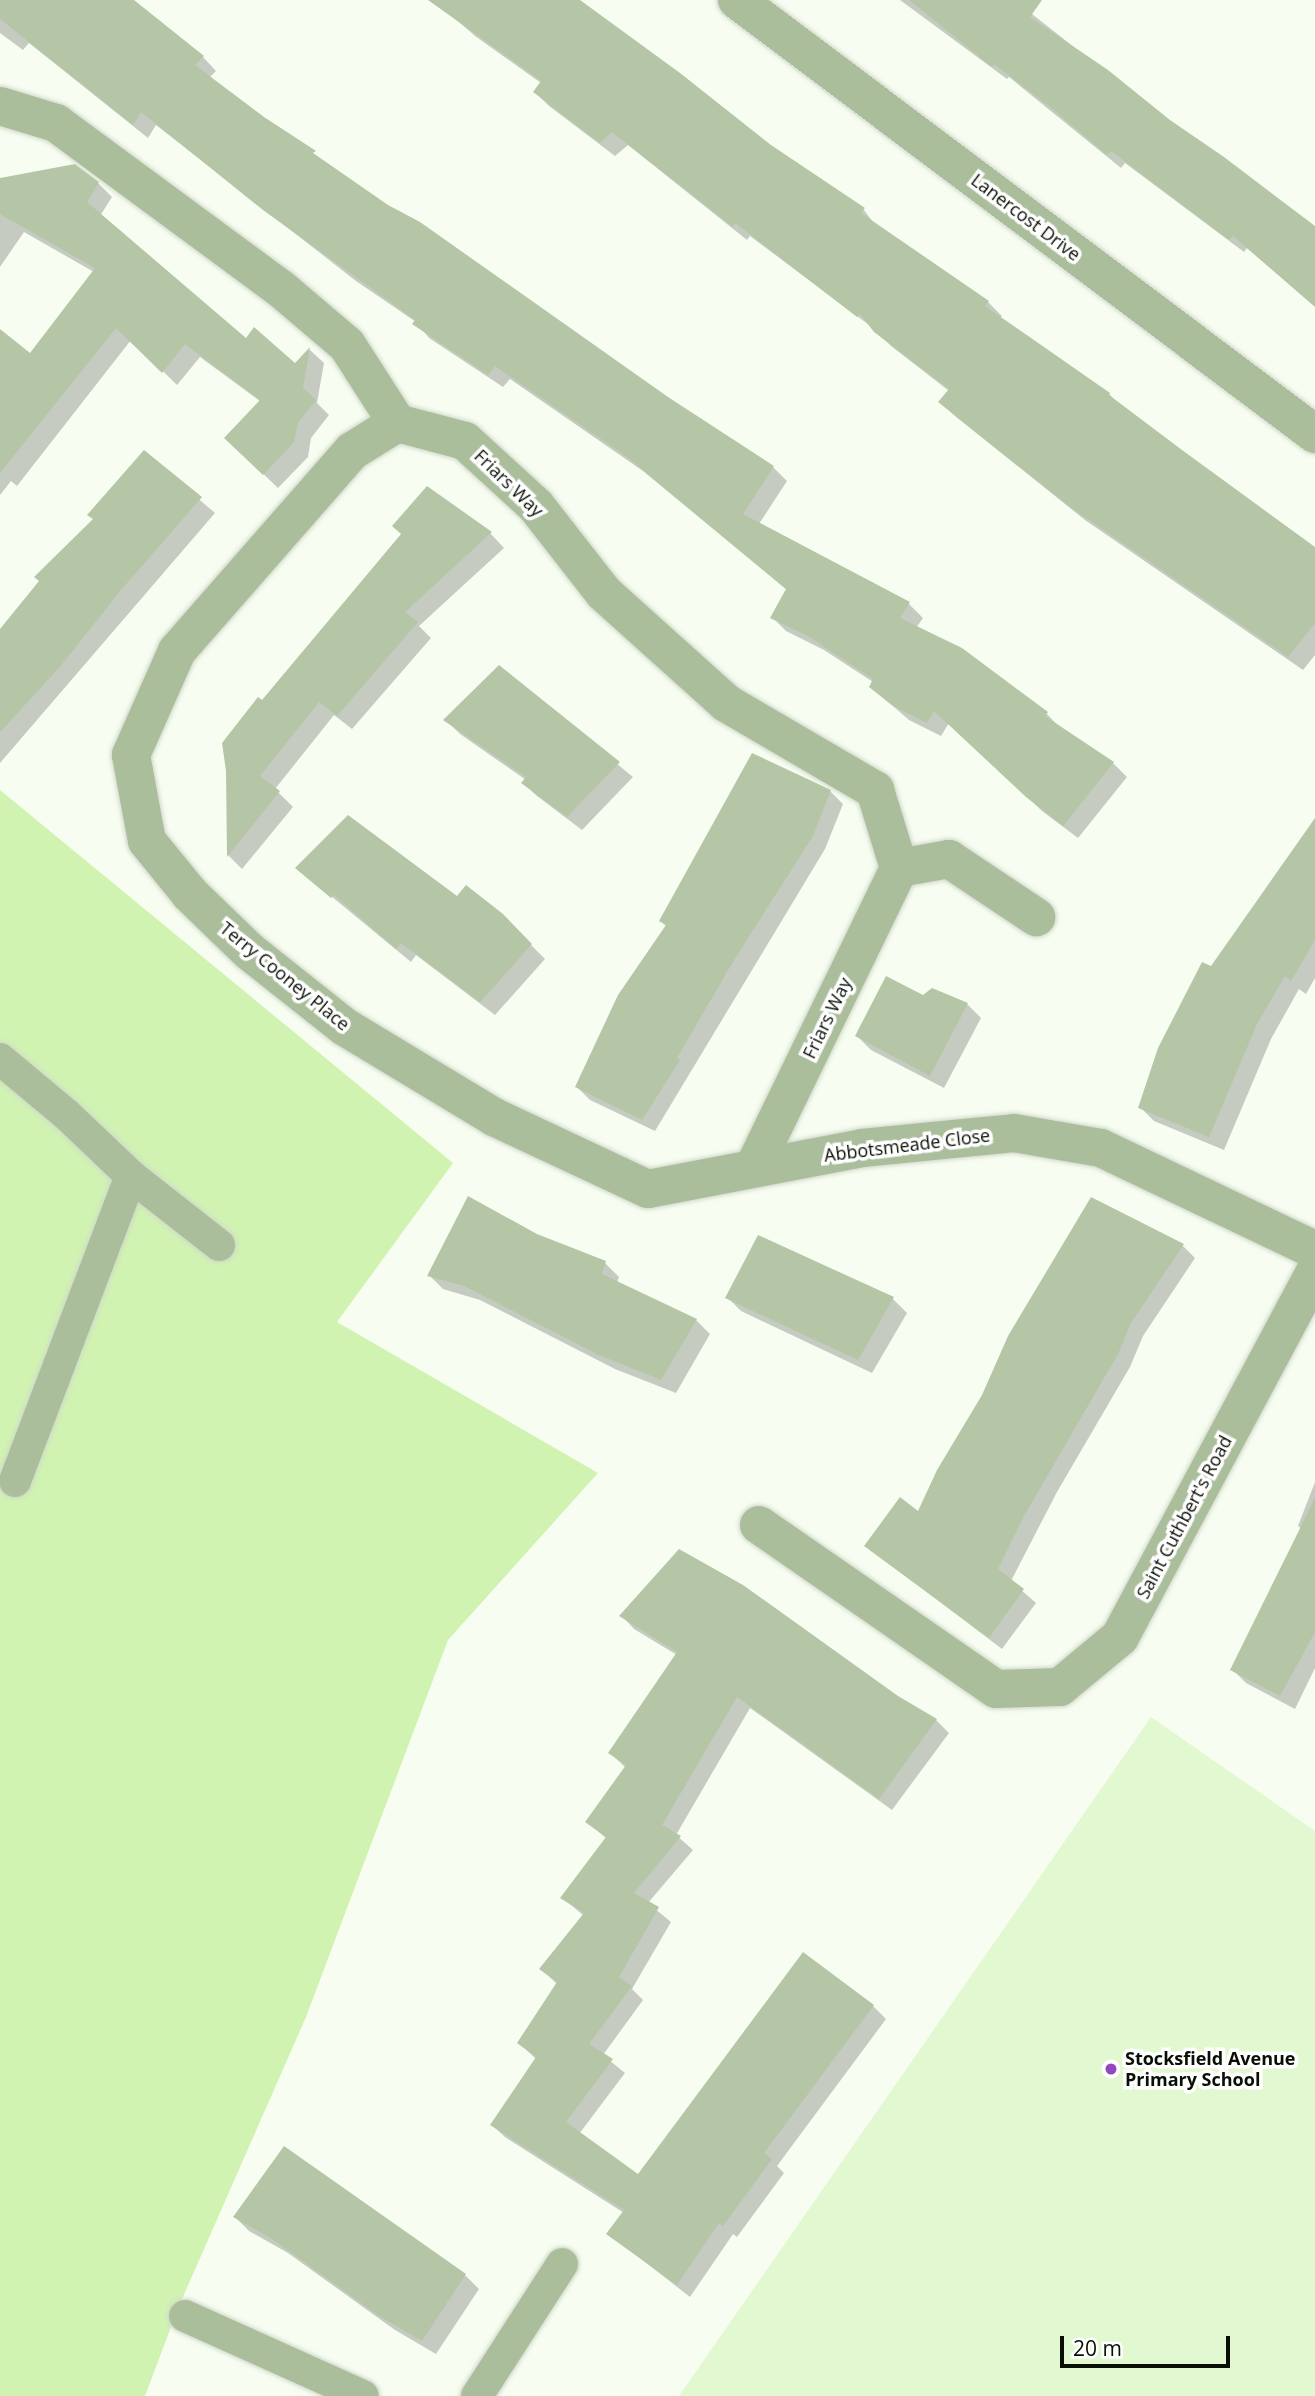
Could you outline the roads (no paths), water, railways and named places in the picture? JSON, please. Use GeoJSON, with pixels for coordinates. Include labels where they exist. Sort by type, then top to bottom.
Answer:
{"type":"FeatureCollection","features":[{"type":"Feature","properties":{"kind":"street","name":"Lanercost Drive"},"geometry":{"type":"LineString","coordinates":[[737,0],[1315,434]]}},
{"type":"Feature","properties":{"kind":"street"},"geometry":{"type":"LineString","coordinates":[[0,106],[56,123],[280,288],[347,345],[397,423]]}},
{"type":"Feature","properties":{"kind":"street","name":"Friars Way"},"geometry":{"type":"LineString","coordinates":[[397,423],[465,441],[536,506],[604,593],[726,703],[875,790],[899,868],[754,1167]]}},
{"type":"Feature","properties":{"kind":"street","name":"Terry Cooney Place"},"geometry":{"type":"LineString","coordinates":[[397,423],[352,451],[177,652],[131,755],[147,841],[190,894],[249,951],[345,1027],[494,1117]]}},
{"type":"Feature","properties":{"kind":"street"},"geometry":{"type":"LineString","coordinates":[[899,868],[948,859],[1036,917]]}},
{"type":"Feature","properties":{"kind":"street","name":"Abbotsmeade Close"},"geometry":{"type":"LineString","coordinates":[[494,1117],[648,1189],[862,1148],[1014,1133],[1101,1147],[1315,1250]]}},
{"type":"Feature","properties":{"kind":"street","name":"Saint Cuthbert's Road"},"geometry":{"type":"LineString","coordinates":[[759,1525],[996,1689],[1059,1687],[1119,1637],[1315,1272]]}},
{"type":"Feature","properties":{"kind":"lane"},"geometry":{"type":"LineString","coordinates":[[0,1059],[67,1115],[131,1176],[219,1245]]}},
{"type":"Feature","properties":{"kind":"lane"},"geometry":{"type":"LineString","coordinates":[[15,1481],[131,1176]]}},
{"type":"Feature","properties":{"kind":"lane"},"geometry":{"type":"LineString","coordinates":[[477,2396],[562,2263]]}},
{"type":"Feature","properties":{"kind":"lane"},"geometry":{"type":"LineString","coordinates":[[185,2316],[363,2396]]}},
{"type":"Feature","properties":{"kind":"place","name":"Stocksfield Avenue Primary School"},"geometry":{"type":"Point","coordinates":[1111,2069]}}]}
